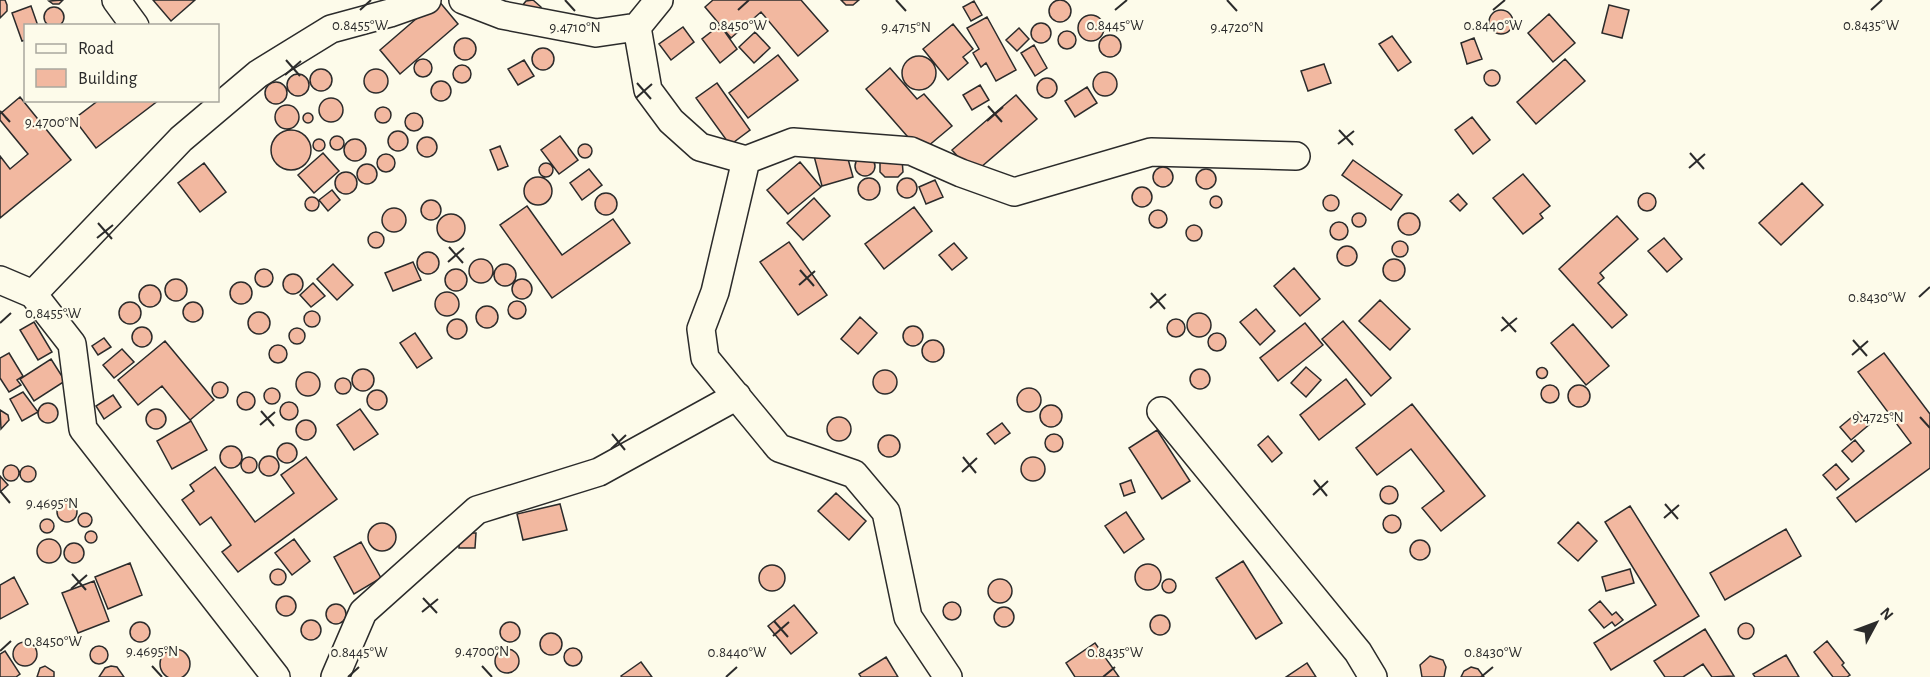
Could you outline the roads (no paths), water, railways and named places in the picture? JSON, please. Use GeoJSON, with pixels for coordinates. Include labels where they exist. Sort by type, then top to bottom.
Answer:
{"type":"FeatureCollection","features":[{"type":"Feature","properties":{"kind":"street"},"geometry":{"type":"LineString","coordinates":[[116,0],[134,24]]}},
{"type":"Feature","properties":{"kind":"street"},"geometry":{"type":"LineString","coordinates":[[219,98],[332,28],[390,13],[427,0]]}},
{"type":"Feature","properties":{"kind":"street"},"geometry":{"type":"LineString","coordinates":[[463,0],[502,15],[596,33],[637,27],[659,0]]}},
{"type":"Feature","properties":{"kind":"street"},"geometry":{"type":"LineString","coordinates":[[637,27],[648,90],[671,121],[699,147],[746,160],[793,142],[911,151],[1014,192],[1151,152],[1296,156]]}},
{"type":"Feature","properties":{"kind":"street"},"geometry":{"type":"LineString","coordinates":[[33,294],[181,139],[199,110],[212,102]]}},
{"type":"Feature","properties":{"kind":"street"},"geometry":{"type":"LineString","coordinates":[[746,160],[715,292],[701,329],[705,358],[779,448],[854,474],[886,512],[908,617],[948,677]]}},
{"type":"Feature","properties":{"kind":"street"},"geometry":{"type":"LineString","coordinates":[[0,280],[33,294],[72,344],[83,429],[276,677]]}},
{"type":"Feature","properties":{"kind":"street"},"geometry":{"type":"LineString","coordinates":[[335,677],[363,612],[477,510],[599,472],[736,396]]}},
{"type":"Feature","properties":{"kind":"street"},"geometry":{"type":"LineString","coordinates":[[1161,411],[1358,652],[1373,677]]}}]}
